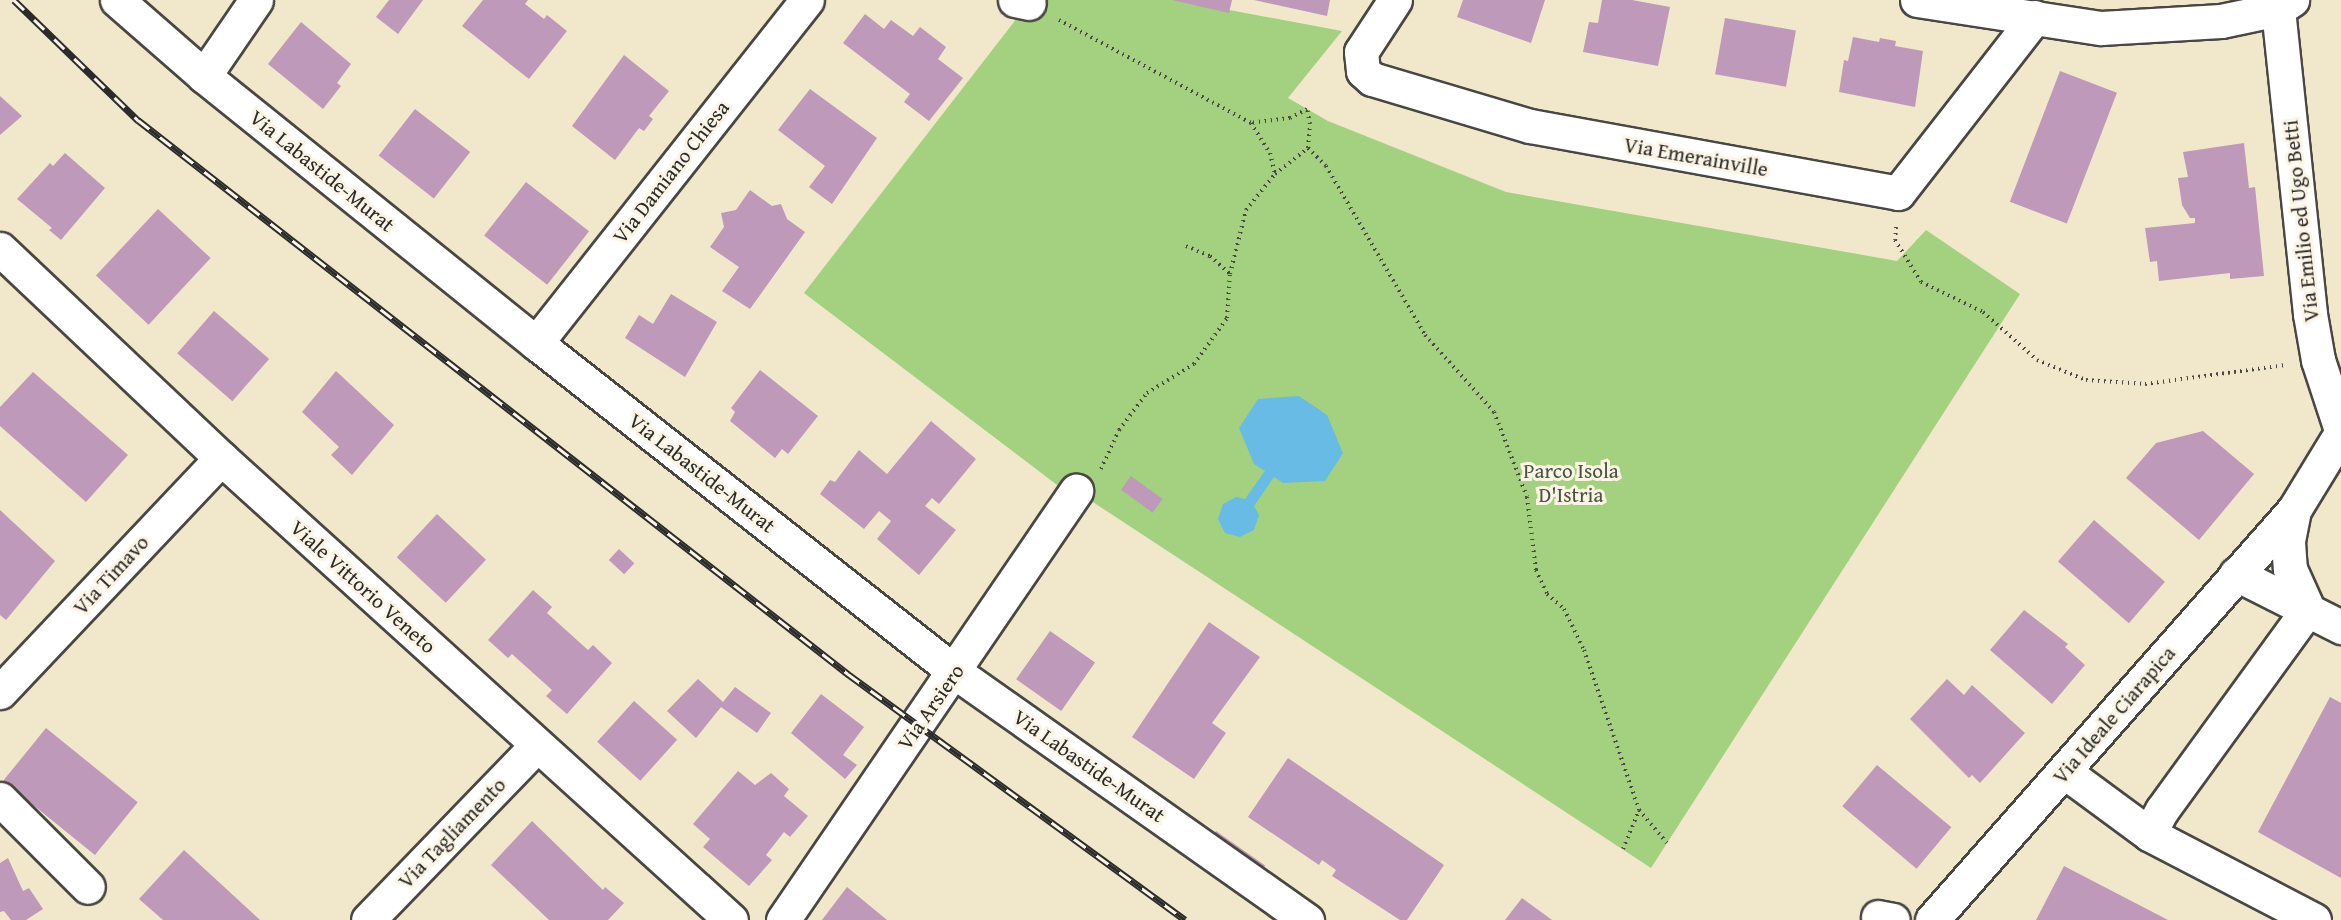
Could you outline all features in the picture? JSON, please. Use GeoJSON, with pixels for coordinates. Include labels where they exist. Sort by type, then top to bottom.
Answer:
{"type":"FeatureCollection","features":[{"type":"Feature","properties":{"kind":"street","name":"Via Labastide-Murat"},"geometry":{"type":"LineString","coordinates":[[117,0],[204,76],[536,343],[955,672],[1308,920]]}},
{"type":"Feature","properties":{"kind":"street"},"geometry":{"type":"LineString","coordinates":[[204,76],[256,0]]}},
{"type":"Feature","properties":{"kind":"street","name":"Via Damiano Chiesa"},"geometry":{"type":"LineString","coordinates":[[536,343],[807,0]]}},
{"type":"Feature","properties":{"kind":"street","name":"Via Emerainville"},"geometry":{"type":"LineString","coordinates":[[1395,0],[1361,52],[1363,71],[1372,79],[1530,126],[1898,193]]}},
{"type":"Feature","properties":{"kind":"street"},"geometry":{"type":"LineString","coordinates":[[1917,0],[2101,28],[2221,21],[2285,4]]}},
{"type":"Feature","properties":{"kind":"street","name":"Via Emilio ed Ugo Betti"},"geometry":{"type":"LineString","coordinates":[[2285,4],[2318,360],[2341,431]]}},
{"type":"Feature","properties":{"kind":"street"},"geometry":{"type":"LineString","coordinates":[[1898,193],[2035,17]]}},
{"type":"Feature","properties":{"kind":"street","name":"Viale Vittorio Veneto"},"geometry":{"type":"LineString","coordinates":[[0,249],[221,458],[536,746],[731,920]]}},
{"type":"Feature","properties":{"kind":"street","name":"Via Ideale Ciarapica"},"geometry":{"type":"LineString","coordinates":[[1926,919],[2065,772],[2294,510],[2341,431]]}},
{"type":"Feature","properties":{"kind":"street","name":"Via Timavo"},"geometry":{"type":"LineString","coordinates":[[0,692],[221,458]]}},
{"type":"Feature","properties":{"kind":"street","name":"Via Arsiero"},"geometry":{"type":"LineString","coordinates":[[783,920],[955,672],[1076,491]]}},
{"type":"Feature","properties":{"kind":"street","name":"Via Ideale Ciarapica"},"geometry":{"type":"LineString","coordinates":[[2294,510],[2288,542],[2290,569],[2308,609]]}},
{"type":"Feature","properties":{"kind":"street"},"geometry":{"type":"LineString","coordinates":[[2236,574],[2341,627]]}},
{"type":"Feature","properties":{"kind":"street"},"geometry":{"type":"LineString","coordinates":[[2149,834],[2162,810],[2308,609]]}},
{"type":"Feature","properties":{"kind":"street","name":"Via Tagliamento"},"geometry":{"type":"LineString","coordinates":[[368,920],[536,746]]}},
{"type":"Feature","properties":{"kind":"street"},"geometry":{"type":"LineString","coordinates":[[2065,772],[2149,834],[2314,920]]}},
{"type":"Feature","properties":{"kind":"street"},"geometry":{"type":"LineString","coordinates":[[0,799],[88,886]]}},
{"type":"Feature","properties":{"kind":"path"},"geometry":{"type":"LineString","coordinates":[[1022,1],[1251,123],[1270,153],[1275,174]]}},
{"type":"Feature","properties":{"kind":"path"},"geometry":{"type":"LineString","coordinates":[[1076,491],[1101,470],[1119,429],[1147,393],[1194,364],[1227,318],[1230,274],[1246,210],[1275,174],[1308,148],[1310,124],[1306,109],[1290,118],[1251,123]]}},
{"type":"Feature","properties":{"kind":"path"},"geometry":{"type":"LineString","coordinates":[[1308,148],[1326,166],[1425,335],[1494,412],[1527,497],[1536,570],[1547,594],[1564,609],[1584,650],[1639,810],[1667,843]]}},
{"type":"Feature","properties":{"kind":"path"},"geometry":{"type":"LineString","coordinates":[[1898,193],[1895,240],[1921,282],[1983,312],[2037,360],[2086,380],[2145,384],[2318,360]]}},
{"type":"Feature","properties":{"kind":"path"},"geometry":{"type":"LineString","coordinates":[[1186,246],[1210,256],[1230,274]]}},
{"type":"Feature","properties":{"kind":"path"},"geometry":{"type":"LineString","coordinates":[[1623,849],[1639,810]]}},
{"type":"Feature","properties":{"kind":"green space","name":"Parco Isola D'Istria"},"geometry":{"type":"Polygon","coordinates":[[[1031,0],[1176,0],[1342,31],[1288,98],[1328,121],[1506,192],[1897,261],[1926,230],[2020,294],[1651,868],[1076,491],[1061,488],[804,293],[1031,0]]]}},
{"type":"Feature","properties":{"kind":"water"},"geometry":{"type":"Polygon","coordinates":[[[1299,396],[1327,415],[1343,453],[1325,481],[1283,483],[1274,477],[1254,506],[1259,515],[1254,530],[1240,537],[1225,533],[1218,519],[1223,504],[1236,497],[1245,499],[1265,471],[1254,464],[1239,428],[1258,399],[1299,396]]]}},
{"type":"Feature","properties":{"kind":"building"},"geometry":{"type":"Polygon","coordinates":[[[389,0],[423,0],[398,34],[376,17],[389,0]]]}},
{"type":"Feature","properties":{"kind":"building"},"geometry":{"type":"Polygon","coordinates":[[[483,0],[528,0],[525,4],[544,19],[547,15],[567,31],[529,79],[462,26],[483,0]]]}},
{"type":"Feature","properties":{"kind":"building"},"geometry":{"type":"Polygon","coordinates":[[[1172,0],[1232,0],[1229,13],[1172,0]]]}},
{"type":"Feature","properties":{"kind":"building"},"geometry":{"type":"Polygon","coordinates":[[[1254,0],[1330,0],[1327,16],[1254,0]]]}},
{"type":"Feature","properties":{"kind":"building"},"geometry":{"type":"Polygon","coordinates":[[[1463,0],[1545,0],[1531,43],[1457,17],[1463,0]]]}},
{"type":"Feature","properties":{"kind":"building"},"geometry":{"type":"Polygon","coordinates":[[[1602,0],[1632,0],[1670,7],[1658,66],[1583,52],[1589,22],[1598,23],[1602,0]]]}},
{"type":"Feature","properties":{"kind":"building"},"geometry":{"type":"Polygon","coordinates":[[[865,14],[884,29],[891,20],[913,36],[920,27],[946,47],[938,59],[963,78],[929,121],[904,102],[910,94],[843,43],[865,14]]]}},
{"type":"Feature","properties":{"kind":"building"},"geometry":{"type":"Polygon","coordinates":[[[1725,18],[1796,31],[1786,87],[1715,74],[1725,18]]]}},
{"type":"Feature","properties":{"kind":"building"},"geometry":{"type":"Polygon","coordinates":[[[301,22],[351,64],[337,83],[341,86],[323,109],[268,64],[301,22]]]}},
{"type":"Feature","properties":{"kind":"building"},"geometry":{"type":"Polygon","coordinates":[[[1853,37],[1879,42],[1880,38],[1896,41],[1895,46],[1923,51],[1915,107],[1839,92],[1844,60],[1848,61],[1853,37]]]}},
{"type":"Feature","properties":{"kind":"building"},"geometry":{"type":"Polygon","coordinates":[[[624,55],[669,91],[649,116],[653,119],[644,131],[639,128],[615,160],[572,126],[624,55]]]}},
{"type":"Feature","properties":{"kind":"building"},"geometry":{"type":"Polygon","coordinates":[[[2060,71],[2117,93],[2067,224],[2010,202],[2060,71]]]}},
{"type":"Feature","properties":{"kind":"building"},"geometry":{"type":"Polygon","coordinates":[[[810,89],[877,138],[832,204],[809,187],[825,166],[778,130],[810,89]]]}},
{"type":"Feature","properties":{"kind":"building"},"geometry":{"type":"Polygon","coordinates":[[[0,96],[22,116],[0,135],[0,96]]]}},
{"type":"Feature","properties":{"kind":"building"},"geometry":{"type":"Polygon","coordinates":[[[415,109],[470,152],[434,199],[379,155],[415,109]]]}},
{"type":"Feature","properties":{"kind":"building"},"geometry":{"type":"Polygon","coordinates":[[[2244,143],[2249,188],[2255,187],[2264,276],[2230,279],[2230,273],[2159,281],[2157,261],[2150,262],[2145,228],[2195,223],[2195,218],[2190,218],[2182,205],[2178,178],[2188,177],[2183,152],[2244,143]]]}},
{"type":"Feature","properties":{"kind":"building"},"geometry":{"type":"Polygon","coordinates":[[[65,153],[105,188],[61,240],[49,230],[52,228],[17,199],[50,163],[53,166],[65,153]]]}},
{"type":"Feature","properties":{"kind":"building"},"geometry":{"type":"Polygon","coordinates":[[[526,182],[589,231],[547,285],[484,236],[526,182]]]}},
{"type":"Feature","properties":{"kind":"building"},"geometry":{"type":"Polygon","coordinates":[[[750,190],[772,206],[781,204],[787,219],[805,232],[750,309],[722,291],[739,267],[710,247],[724,227],[721,213],[736,210],[750,190]]]}},
{"type":"Feature","properties":{"kind":"building"},"geometry":{"type":"Polygon","coordinates":[[[158,209],[211,258],[149,325],[96,276],[158,209]]]}},
{"type":"Feature","properties":{"kind":"building"},"geometry":{"type":"Polygon","coordinates":[[[671,294],[717,322],[685,377],[625,338],[639,315],[653,324],[671,294]]]}},
{"type":"Feature","properties":{"kind":"building"},"geometry":{"type":"Polygon","coordinates":[[[214,311],[269,359],[232,401],[177,353],[214,311]]]}},
{"type":"Feature","properties":{"kind":"building"},"geometry":{"type":"Polygon","coordinates":[[[760,370],[818,416],[788,454],[782,449],[775,458],[730,421],[735,412],[731,408],[760,370]]]}},
{"type":"Feature","properties":{"kind":"building"},"geometry":{"type":"Polygon","coordinates":[[[336,371],[394,425],[352,475],[331,455],[339,447],[302,412],[336,371]]]}},
{"type":"Feature","properties":{"kind":"building"},"geometry":{"type":"Polygon","coordinates":[[[33,372],[128,455],[86,502],[0,426],[0,407],[33,372]]]}},
{"type":"Feature","properties":{"kind":"building"},"geometry":{"type":"Polygon","coordinates":[[[931,421],[976,459],[939,504],[932,498],[925,506],[956,530],[919,575],[877,539],[891,521],[879,511],[864,529],[820,494],[830,480],[835,482],[859,450],[887,474],[931,421]]]}},
{"type":"Feature","properties":{"kind":"building"},"geometry":{"type":"Polygon","coordinates":[[[2203,431],[2254,474],[2199,540],[2126,478],[2156,443],[2203,431]]]}},
{"type":"Feature","properties":{"kind":"building"},"geometry":{"type":"Polygon","coordinates":[[[1131,476],[1163,499],[1153,513],[1121,490],[1131,476]]]}},
{"type":"Feature","properties":{"kind":"building"},"geometry":{"type":"Polygon","coordinates":[[[0,510],[55,561],[6,620],[0,615],[0,510]]]}},
{"type":"Feature","properties":{"kind":"building"},"geometry":{"type":"Polygon","coordinates":[[[437,514],[486,560],[446,603],[397,557],[437,514]]]}},
{"type":"Feature","properties":{"kind":"building"},"geometry":{"type":"Polygon","coordinates":[[[2094,520],[2165,582],[2129,623],[2058,562],[2094,520]]]}},
{"type":"Feature","properties":{"kind":"building"},"geometry":{"type":"Polygon","coordinates":[[[619,549],[634,563],[624,574],[609,560],[619,549]]]}},
{"type":"Feature","properties":{"kind":"building"},"geometry":{"type":"Polygon","coordinates":[[[533,590],[552,607],[547,613],[588,650],[593,645],[612,663],[567,714],[546,696],[552,690],[512,654],[508,658],[488,640],[533,590]]]}},
{"type":"Feature","properties":{"kind":"building"},"geometry":{"type":"Polygon","coordinates":[[[2024,610],[2068,644],[2065,647],[2085,665],[2052,704],[1990,650],[2024,610]]]}},
{"type":"Feature","properties":{"kind":"building"},"geometry":{"type":"Polygon","coordinates":[[[1209,622],[1260,657],[1212,723],[1226,733],[1194,779],[1132,737],[1209,622]]]}},
{"type":"Feature","properties":{"kind":"building"},"geometry":{"type":"Polygon","coordinates":[[[1050,631],[1095,663],[1061,711],[1016,679],[1050,631]]]}},
{"type":"Feature","properties":{"kind":"building"},"geometry":{"type":"Polygon","coordinates":[[[698,679],[723,702],[735,687],[771,713],[757,733],[721,707],[696,738],[667,711],[698,679]]]}},
{"type":"Feature","properties":{"kind":"building"},"geometry":{"type":"Polygon","coordinates":[[[1947,679],[1964,695],[1972,685],[2025,733],[1980,783],[1972,775],[1969,778],[1910,719],[1947,679]]]}},
{"type":"Feature","properties":{"kind":"building"},"geometry":{"type":"Polygon","coordinates":[[[821,694],[864,727],[843,755],[857,765],[845,779],[791,733],[821,694]]]}},
{"type":"Feature","properties":{"kind":"building"},"geometry":{"type":"Polygon","coordinates":[[[2330,697],[2341,703],[2341,878],[2258,832],[2330,697]]]}},
{"type":"Feature","properties":{"kind":"building"},"geometry":{"type":"Polygon","coordinates":[[[634,701],[677,740],[640,781],[597,742],[634,701]]]}},
{"type":"Feature","properties":{"kind":"building"},"geometry":{"type":"Polygon","coordinates":[[[46,728],[138,802],[95,855],[3,781],[46,728]]]}},
{"type":"Feature","properties":{"kind":"building"},"geometry":{"type":"Polygon","coordinates":[[[1288,758],[1444,865],[1407,920],[1400,920],[1332,876],[1336,870],[1322,860],[1319,865],[1248,817],[1288,758]]]}},
{"type":"Feature","properties":{"kind":"building"},"geometry":{"type":"Polygon","coordinates":[[[1877,765],[1951,827],[1917,869],[1842,806],[1877,765]]]}},
{"type":"Feature","properties":{"kind":"building"},"geometry":{"type":"Polygon","coordinates":[[[738,771],[755,785],[771,773],[789,789],[784,796],[808,816],[790,837],[784,832],[766,855],[772,860],[749,886],[703,847],[710,839],[693,824],[738,771]]]}},
{"type":"Feature","properties":{"kind":"building"},"geometry":{"type":"Polygon","coordinates":[[[532,821],[603,890],[605,887],[624,903],[608,920],[549,920],[491,865],[532,821]]]}},
{"type":"Feature","properties":{"kind":"building"},"geometry":{"type":"Polygon","coordinates":[[[1216,831],[1265,865],[1259,874],[1210,840],[1216,831]]]}},
{"type":"Feature","properties":{"kind":"building"},"geometry":{"type":"Polygon","coordinates":[[[184,850],[260,920],[163,920],[139,899],[184,850]]]}},
{"type":"Feature","properties":{"kind":"building"},"geometry":{"type":"Polygon","coordinates":[[[8,858],[23,891],[29,888],[43,909],[26,920],[11,920],[4,911],[0,912],[0,863],[8,858]]]}},
{"type":"Feature","properties":{"kind":"building"},"geometry":{"type":"Polygon","coordinates":[[[2064,866],[2168,920],[2036,920],[2064,866]]]}},
{"type":"Feature","properties":{"kind":"building"},"geometry":{"type":"Polygon","coordinates":[[[847,887],[887,920],[822,920],[847,887]]]}},
{"type":"Feature","properties":{"kind":"building"},"geometry":{"type":"Polygon","coordinates":[[[1522,898],[1552,920],[1505,920],[1522,898]]]}},
{"type":"Feature","properties":{"kind":"railway"},"geometry":{"type":"LineString","coordinates":[[14,0],[138,120],[848,674],[1185,920]]}}]}
